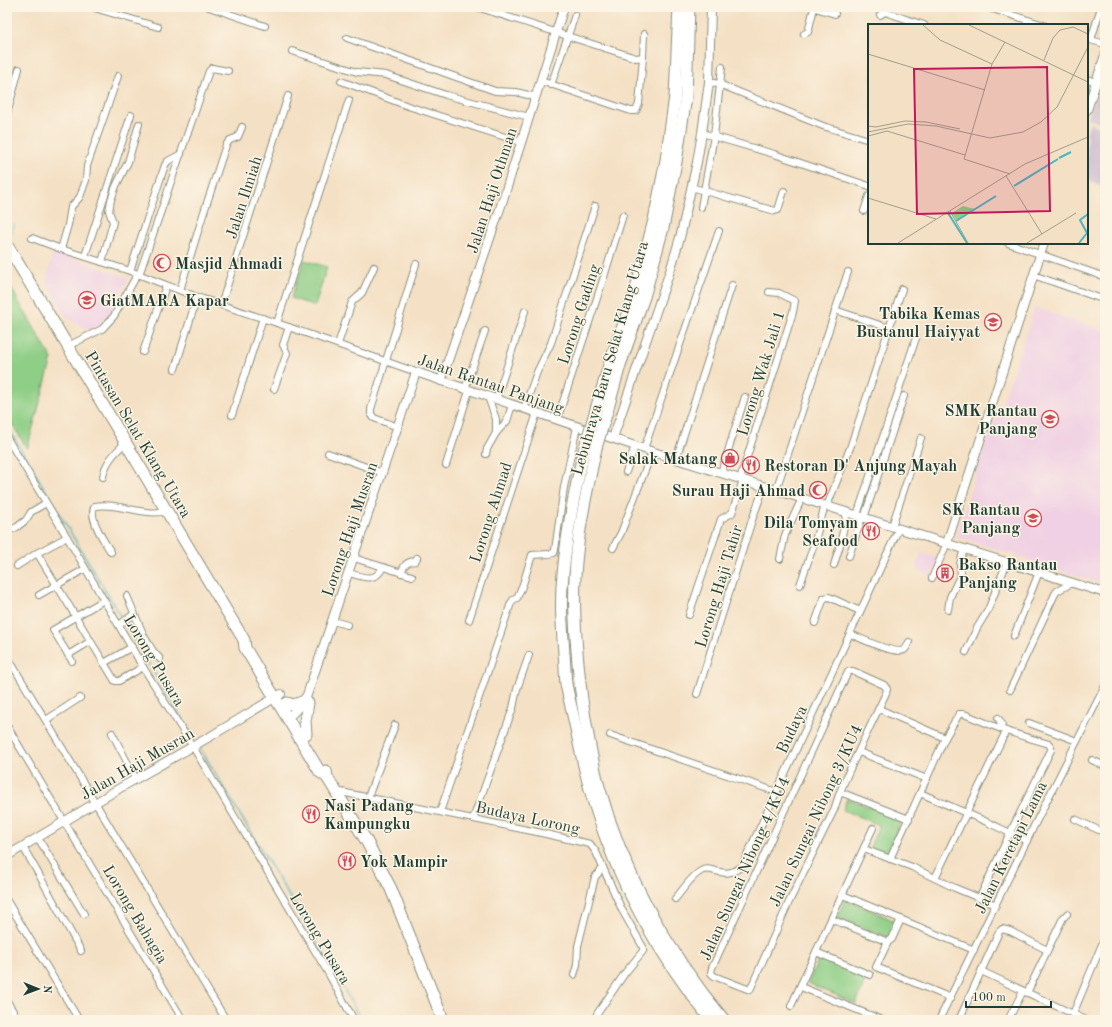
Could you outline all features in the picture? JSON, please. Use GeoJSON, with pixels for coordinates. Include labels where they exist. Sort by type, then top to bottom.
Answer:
{"type":"FeatureCollection","features":[{"type":"Feature","properties":{"kind":"highway","name":"Lebuhraya Baru Selat Klang Utara"},"geometry":{"type":"LineString","coordinates":[[602,407],[610,362],[634,293],[654,220],[666,160],[675,96],[679,7]]}},
{"type":"Feature","properties":{"kind":"highway","name":"Lebuhraya Baru Selat Klang Utara"},"geometry":{"type":"LineString","coordinates":[[690,7],[686,97],[676,162],[663,228],[644,297],[620,365],[602,407],[590,447],[580,470],[569,526],[563,574],[562,620],[566,682],[595,807],[630,895],[662,954],[679,980],[711,1020]]}},
{"type":"Feature","properties":{"kind":"highway","name":"Pintasan Selat Klang Utara"},"geometry":{"type":"LineString","coordinates":[[9,252],[68,346],[244,640],[245,648],[281,698],[320,772],[327,777],[367,842],[391,889],[443,1020]]}},
{"type":"Feature","properties":{"kind":"highway","name":"Lebuhraya Baru Selat Klang Utara"},"geometry":{"type":"LineString","coordinates":[[590,447],[575,577],[575,630],[588,741],[593,763],[614,832],[639,891],[687,972],[724,1020]]}},
{"type":"Feature","properties":{"kind":"highway"},"geometry":{"type":"LineString","coordinates":[[281,698],[294,705],[306,700],[306,734]]}},
{"type":"Feature","properties":{"kind":"highway","name":"Pintasan Selat Klang Utara"},"geometry":{"type":"LineString","coordinates":[[292,718],[306,734],[326,768],[327,777]]}},
{"type":"Feature","properties":{"kind":"street"},"geometry":{"type":"LineString","coordinates":[[91,7],[158,27]]}},
{"type":"Feature","properties":{"kind":"street"},"geometry":{"type":"LineString","coordinates":[[209,7],[265,26]]}},
{"type":"Feature","properties":{"kind":"street"},"geometry":{"type":"LineString","coordinates":[[477,7],[636,58],[643,57]]}},
{"type":"Feature","properties":{"kind":"street","name":"Jalan Haji Othman"},"geometry":{"type":"LineString","coordinates":[[441,381],[536,97],[564,7]]}},
{"type":"Feature","properties":{"kind":"street"},"geometry":{"type":"LineString","coordinates":[[613,438],[672,268],[691,187],[702,133],[708,82],[711,7]]}},
{"type":"Feature","properties":{"kind":"street"},"geometry":{"type":"LineString","coordinates":[[804,34],[808,32],[813,7],[835,14]]}},
{"type":"Feature","properties":{"kind":"street"},"geometry":{"type":"LineString","coordinates":[[986,7],[1041,24]]}},
{"type":"Feature","properties":{"kind":"street"},"geometry":{"type":"LineString","coordinates":[[1101,7],[1089,39],[1105,44]]}},
{"type":"Feature","properties":{"kind":"street"},"geometry":{"type":"LineString","coordinates":[[880,15],[884,12],[921,24]]}},
{"type":"Feature","properties":{"kind":"street"},"geometry":{"type":"LineString","coordinates":[[551,85],[575,15]]}},
{"type":"Feature","properties":{"kind":"street"},"geometry":{"type":"LineString","coordinates":[[541,81],[631,111],[636,111],[639,104],[644,34]]}},
{"type":"Feature","properties":{"kind":"street"},"geometry":{"type":"LineString","coordinates":[[347,38],[496,91],[516,92],[536,97]]}},
{"type":"Feature","properties":{"kind":"street"},"geometry":{"type":"LineString","coordinates":[[292,51],[357,72],[386,75],[446,95],[529,117]]}},
{"type":"Feature","properties":{"kind":"street"},"geometry":{"type":"LineString","coordinates":[[1088,105],[1105,55]]}},
{"type":"Feature","properties":{"kind":"street"},"geometry":{"type":"LineString","coordinates":[[68,346],[102,329],[114,316],[138,275],[209,71],[215,67],[228,71]]}},
{"type":"Feature","properties":{"kind":"street"},"geometry":{"type":"LineString","coordinates":[[701,207],[714,136],[722,67]]}},
{"type":"Feature","properties":{"kind":"street"},"geometry":{"type":"LineString","coordinates":[[7,114],[19,69]]}},
{"type":"Feature","properties":{"kind":"street"},"geometry":{"type":"LineString","coordinates":[[61,249],[68,225],[71,207],[80,197],[86,180],[87,166],[118,76]]}},
{"type":"Feature","properties":{"kind":"street"},"geometry":{"type":"LineString","coordinates":[[1088,79],[1096,82]]}},
{"type":"Feature","properties":{"kind":"street"},"geometry":{"type":"LineString","coordinates":[[341,81],[408,106],[521,142]]}},
{"type":"Feature","properties":{"kind":"street"},"geometry":{"type":"LineString","coordinates":[[708,82],[719,84],[823,126],[868,140]]}},
{"type":"Feature","properties":{"kind":"street","name":"Jalan Ilmiah"},"geometry":{"type":"LineString","coordinates":[[221,305],[288,96]]}},
{"type":"Feature","properties":{"kind":"street"},"geometry":{"type":"LineString","coordinates":[[277,323],[349,100]]}},
{"type":"Feature","properties":{"kind":"street"},"geometry":{"type":"LineString","coordinates":[[85,256],[131,115]]}},
{"type":"Feature","properties":{"kind":"street"},"geometry":{"type":"LineString","coordinates":[[102,262],[114,222],[109,211],[111,200],[128,162],[139,124]]}},
{"type":"Feature","properties":{"kind":"street"},"geometry":{"type":"LineString","coordinates":[[180,290],[226,145],[230,140],[238,137],[242,127]]}},
{"type":"Feature","properties":{"kind":"street"},"geometry":{"type":"LineString","coordinates":[[702,133],[774,154],[868,186]]}},
{"type":"Feature","properties":{"kind":"street"},"geometry":{"type":"LineString","coordinates":[[130,271],[165,165],[181,154]]}},
{"type":"Feature","properties":{"kind":"street"},"geometry":{"type":"LineString","coordinates":[[691,187],[775,211],[778,210],[784,191]]}},
{"type":"Feature","properties":{"kind":"street"},"geometry":{"type":"LineString","coordinates":[[864,211],[868,199]]}},
{"type":"Feature","properties":{"kind":"street"},"geometry":{"type":"LineString","coordinates":[[524,409],[537,372],[551,343],[595,206]]}},
{"type":"Feature","properties":{"kind":"street","name":"Lorong Gading"},"geometry":{"type":"LineString","coordinates":[[557,420],[623,215]]}},
{"type":"Feature","properties":{"kind":"street"},"geometry":{"type":"LineString","coordinates":[[613,548],[621,533],[718,231]]}},
{"type":"Feature","properties":{"kind":"street","name":"Jalan Rantau Panjang"},"geometry":{"type":"LineString","coordinates":[[32,238],[130,271],[197,297],[263,318],[577,427],[741,480],[1105,593]]}},
{"type":"Feature","properties":{"kind":"street"},"geometry":{"type":"LineString","coordinates":[[1011,244],[1105,277]]}},
{"type":"Feature","properties":{"kind":"street"},"geometry":{"type":"LineString","coordinates":[[932,578],[947,543],[1044,244]]}},
{"type":"Feature","properties":{"kind":"street"},"geometry":{"type":"LineString","coordinates":[[398,427],[374,418],[371,414],[371,409],[416,264]]}},
{"type":"Feature","properties":{"kind":"street"},"geometry":{"type":"LineString","coordinates":[[338,344],[352,302],[362,293],[374,267]]}},
{"type":"Feature","properties":{"kind":"street"},"geometry":{"type":"LineString","coordinates":[[776,490],[848,272]]}},
{"type":"Feature","properties":{"kind":"street"},"geometry":{"type":"LineString","coordinates":[[1033,275],[1105,300]]}},
{"type":"Feature","properties":{"kind":"street"},"geometry":{"type":"LineString","coordinates":[[676,459],[732,285]]}},
{"type":"Feature","properties":{"kind":"street"},"geometry":{"type":"LineString","coordinates":[[143,352],[166,286]]}},
{"type":"Feature","properties":{"kind":"street"},"geometry":{"type":"LineString","coordinates":[[800,585],[826,506],[850,448],[902,289]]}},
{"type":"Feature","properties":{"kind":"street","name":"Lorong Wak Jali 1"},"geometry":{"type":"LineString","coordinates":[[741,480],[793,312],[795,301],[779,293],[769,292]]}},
{"type":"Feature","properties":{"kind":"street"},"geometry":{"type":"LineString","coordinates":[[175,369],[197,297]]}},
{"type":"Feature","properties":{"kind":"street"},"geometry":{"type":"LineString","coordinates":[[835,310],[889,328]]}},
{"type":"Feature","properties":{"kind":"street"},"geometry":{"type":"LineString","coordinates":[[496,400],[525,311]]}},
{"type":"Feature","properties":{"kind":"street"},"geometry":{"type":"LineString","coordinates":[[232,415],[263,318]]}},
{"type":"Feature","properties":{"kind":"street"},"geometry":{"type":"LineString","coordinates":[[274,389],[286,353],[283,345],[289,327]]}},
{"type":"Feature","properties":{"kind":"street"},"geometry":{"type":"LineString","coordinates":[[446,466],[485,331]]}},
{"type":"Feature","properties":{"kind":"street"},"geometry":{"type":"LineString","coordinates":[[849,556],[916,338]]}},
{"type":"Feature","properties":{"kind":"street","name":"Lorong Haji Musran"},"geometry":{"type":"LineString","coordinates":[[292,718],[303,712],[416,372]]}},
{"type":"Feature","properties":{"kind":"street"},"geometry":{"type":"LineString","coordinates":[[861,516],[904,396]]}},
{"type":"Feature","properties":{"kind":"street"},"geometry":{"type":"LineString","coordinates":[[488,397],[496,419],[496,433]]}},
{"type":"Feature","properties":{"kind":"street"},"geometry":{"type":"LineString","coordinates":[[721,473],[745,397]]}},
{"type":"Feature","properties":{"kind":"street"},"geometry":{"type":"LineString","coordinates":[[486,454],[487,448],[496,433],[506,421],[512,405]]}},
{"type":"Feature","properties":{"kind":"street","name":"Lorong Ahmad"},"geometry":{"type":"LineString","coordinates":[[469,620],[536,413]]}},
{"type":"Feature","properties":{"kind":"street"},"geometry":{"type":"LineString","coordinates":[[440,812],[511,603],[517,598],[532,554],[554,553],[564,487],[577,427]]}},
{"type":"Feature","properties":{"kind":"street","name":"Lorong Pusara"},"geometry":{"type":"LineString","coordinates":[[7,438],[119,624],[141,664],[193,746],[354,1020]]}},
{"type":"Feature","properties":{"kind":"street","name":"Budaya"},"geometry":{"type":"LineString","coordinates":[[676,899],[701,870],[706,869],[725,874],[735,872],[742,866],[850,634],[896,527],[921,438]]}},
{"type":"Feature","properties":{"kind":"street"},"geometry":{"type":"LineString","coordinates":[[103,477],[107,464],[125,443]]}},
{"type":"Feature","properties":{"kind":"street"},"geometry":{"type":"LineString","coordinates":[[626,472],[635,446]]}},
{"type":"Feature","properties":{"kind":"street"},"geometry":{"type":"LineString","coordinates":[[328,453],[383,473]]}},
{"type":"Feature","properties":{"kind":"street"},"geometry":{"type":"LineString","coordinates":[[689,615],[721,519],[732,513],[741,480]]}},
{"type":"Feature","properties":{"kind":"street","name":"Lorong Haji Tahir"},"geometry":{"type":"LineString","coordinates":[[697,694],[752,520],[764,487]]}},
{"type":"Feature","properties":{"kind":"street"},"geometry":{"type":"LineString","coordinates":[[780,559],[786,535],[802,498]]}},
{"type":"Feature","properties":{"kind":"street"},"geometry":{"type":"LineString","coordinates":[[7,532],[17,527],[26,520],[31,512],[46,503]]}},
{"type":"Feature","properties":{"kind":"street"},"geometry":{"type":"LineString","coordinates":[[111,552],[94,519],[92,512],[95,506],[108,505],[155,512],[166,511]]}},
{"type":"Feature","properties":{"kind":"street"},"geometry":{"type":"LineString","coordinates":[[834,565],[847,512]]}},
{"type":"Feature","properties":{"kind":"street"},"geometry":{"type":"LineString","coordinates":[[17,566],[37,553],[67,537]]}},
{"type":"Feature","properties":{"kind":"street"},"geometry":{"type":"LineString","coordinates":[[948,610],[950,597],[960,574],[960,564],[964,548]]}},
{"type":"Feature","properties":{"kind":"street"},"geometry":{"type":"LineString","coordinates":[[37,553],[115,681],[119,681],[141,664],[153,651]]}},
{"type":"Feature","properties":{"kind":"street"},"geometry":{"type":"LineString","coordinates":[[354,558],[412,576]]}},
{"type":"Feature","properties":{"kind":"street"},"geometry":{"type":"LineString","coordinates":[[401,573],[405,564],[415,561],[417,558]]}},
{"type":"Feature","properties":{"kind":"street"},"geometry":{"type":"LineString","coordinates":[[966,652],[977,628],[988,610],[1007,562]]}},
{"type":"Feature","properties":{"kind":"street"},"geometry":{"type":"LineString","coordinates":[[349,573],[366,578],[380,573],[383,567]]}},
{"type":"Feature","properties":{"kind":"street"},"geometry":{"type":"LineString","coordinates":[[38,596],[86,569]]}},
{"type":"Feature","properties":{"kind":"street"},"geometry":{"type":"LineString","coordinates":[[1014,636],[1039,572]]}},
{"type":"Feature","properties":{"kind":"street"},"geometry":{"type":"LineString","coordinates":[[1010,690],[1054,594],[1072,583]]}},
{"type":"Feature","properties":{"kind":"street"},"geometry":{"type":"LineString","coordinates":[[127,596],[144,636],[160,659]]}},
{"type":"Feature","properties":{"kind":"street"},"geometry":{"type":"LineString","coordinates":[[815,623],[824,598],[828,597],[860,611]]}},
{"type":"Feature","properties":{"kind":"street"},"geometry":{"type":"LineString","coordinates":[[91,642],[70,658],[53,630],[104,600]]}},
{"type":"Feature","properties":{"kind":"street"},"geometry":{"type":"LineString","coordinates":[[119,624],[134,614]]}},
{"type":"Feature","properties":{"kind":"street"},"geometry":{"type":"LineString","coordinates":[[333,620],[347,624]]}},
{"type":"Feature","properties":{"kind":"street"},"geometry":{"type":"LineString","coordinates":[[850,634],[892,650],[903,650],[907,647],[909,642]]}},
{"type":"Feature","properties":{"kind":"street"},"geometry":{"type":"LineString","coordinates":[[104,663],[132,647]]}},
{"type":"Feature","properties":{"kind":"street"},"geometry":{"type":"LineString","coordinates":[[473,819],[513,708],[517,689],[529,655]]}},
{"type":"Feature","properties":{"kind":"street"},"geometry":{"type":"LineString","coordinates":[[7,656],[226,1020]]}},
{"type":"Feature","properties":{"kind":"street","name":"Jalan Sungai Nibong 3/KU4"},"geometry":{"type":"LineString","coordinates":[[750,990],[789,902],[834,810],[840,792],[886,693],[887,689],[884,685],[850,671]]}},
{"type":"Feature","properties":{"kind":"street","name":"Jalan Sungai Nibong 4/KU4"},"geometry":{"type":"LineString","coordinates":[[750,990],[714,976],[712,968],[794,792],[809,754],[848,672],[850,671]]}},
{"type":"Feature","properties":{"kind":"street","name":"Jalan Keretapi Lama"},"geometry":{"type":"LineString","coordinates":[[939,1020],[1105,686]]}},
{"type":"Feature","properties":{"kind":"street"},"geometry":{"type":"LineString","coordinates":[[46,720],[80,698]]}},
{"type":"Feature","properties":{"kind":"street","name":"Jalan Haji Musran"},"geometry":{"type":"LineString","coordinates":[[7,856],[25,851],[38,838],[136,779],[281,698]]}},
{"type":"Feature","properties":{"kind":"street"},"geometry":{"type":"LineString","coordinates":[[879,709],[945,738]]}},
{"type":"Feature","properties":{"kind":"street"},"geometry":{"type":"LineString","coordinates":[[890,859],[945,738],[959,714],[964,714],[1003,729],[1050,744],[1051,747],[980,897]]}},
{"type":"Feature","properties":{"kind":"street"},"geometry":{"type":"LineString","coordinates":[[935,878],[1003,729],[998,718]]}},
{"type":"Feature","properties":{"kind":"street"},"geometry":{"type":"LineString","coordinates":[[1029,723],[1077,741]]}},
{"type":"Feature","properties":{"kind":"street"},"geometry":{"type":"LineString","coordinates":[[368,797],[395,725]]}},
{"type":"Feature","properties":{"kind":"street","name":"Lorong Bahagia"},"geometry":{"type":"LineString","coordinates":[[7,726],[183,1020]]}},
{"type":"Feature","properties":{"kind":"street"},"geometry":{"type":"LineString","coordinates":[[112,733],[136,779]]}},
{"type":"Feature","properties":{"kind":"street"},"geometry":{"type":"LineString","coordinates":[[610,735],[777,792]]}},
{"type":"Feature","properties":{"kind":"street"},"geometry":{"type":"LineString","coordinates":[[859,752],[927,779]]}},
{"type":"Feature","properties":{"kind":"street"},"geometry":{"type":"LineString","coordinates":[[1092,760],[1105,766]]}},
{"type":"Feature","properties":{"kind":"street","name":"Budaya Lorong"},"geometry":{"type":"LineString","coordinates":[[336,791],[590,844],[596,852],[622,910],[643,947],[643,951],[597,1014]]}},
{"type":"Feature","properties":{"kind":"street"},"geometry":{"type":"LineString","coordinates":[[840,792],[909,819]]}},
{"type":"Feature","properties":{"kind":"street"},"geometry":{"type":"LineString","coordinates":[[920,793],[966,812],[1027,842]]}},
{"type":"Feature","properties":{"kind":"street"},"geometry":{"type":"LineString","coordinates":[[1075,819],[1105,833]]}},
{"type":"Feature","properties":{"kind":"street"},"geometry":{"type":"LineString","coordinates":[[791,1006],[873,828]]}},
{"type":"Feature","properties":{"kind":"street"},"geometry":{"type":"LineString","coordinates":[[38,838],[84,914]]}},
{"type":"Feature","properties":{"kind":"street"},"geometry":{"type":"LineString","coordinates":[[864,849],[912,867],[955,888],[980,897],[996,905]]}},
{"type":"Feature","properties":{"kind":"street"},"geometry":{"type":"LineString","coordinates":[[25,851],[81,952]]}},
{"type":"Feature","properties":{"kind":"street"},"geometry":{"type":"LineString","coordinates":[[574,975],[577,965],[578,946],[595,877],[603,868]]}},
{"type":"Feature","properties":{"kind":"street"},"geometry":{"type":"LineString","coordinates":[[843,895],[974,950]]}},
{"type":"Feature","properties":{"kind":"street"},"geometry":{"type":"LineString","coordinates":[[7,900],[79,1020]]}},
{"type":"Feature","properties":{"kind":"street"},"geometry":{"type":"LineString","coordinates":[[1008,1020],[1025,992],[1063,918],[1067,914]]}},
{"type":"Feature","properties":{"kind":"street"},"geometry":{"type":"LineString","coordinates":[[831,919],[888,942]]}},
{"type":"Feature","properties":{"kind":"street"},"geometry":{"type":"LineString","coordinates":[[901,919],[892,939],[888,942],[876,967],[951,998]]}},
{"type":"Feature","properties":{"kind":"street"},"geometry":{"type":"LineString","coordinates":[[958,1020],[999,932],[1002,929],[1010,931],[1047,950]]}},
{"type":"Feature","properties":{"kind":"street"},"geometry":{"type":"LineString","coordinates":[[1074,1017],[1105,938]]}},
{"type":"Feature","properties":{"kind":"street"},"geometry":{"type":"LineString","coordinates":[[816,952],[870,975]]}},
{"type":"Feature","properties":{"kind":"street"},"geometry":{"type":"LineString","coordinates":[[981,971],[1074,1017],[1086,1020]]}},
{"type":"Feature","properties":{"kind":"street"},"geometry":{"type":"LineString","coordinates":[[801,987],[882,1020]]}},
{"type":"Feature","properties":{"kind":"street"},"geometry":{"type":"LineString","coordinates":[[7,1001],[18,1020]]}},
{"type":"Feature","properties":{"kind":"shaded area"},"geometry":{"type":"Polygon","coordinates":[[[1105,69],[1105,125],[1088,118],[1105,69]]]}},
{"type":"Feature","properties":{"kind":"shaded area"},"geometry":{"type":"Polygon","coordinates":[[[1090,123],[1105,130],[1105,188],[1088,180],[1088,128],[1090,123]]]}},
{"type":"Feature","properties":{"kind":"shaded area","name":"GiatMARA Kapar"},"geometry":{"type":"Polygon","coordinates":[[[53,251],[129,278],[106,319],[90,331],[67,318],[46,282],[53,251]]]}},
{"type":"Feature","properties":{"kind":"shaded area"},"geometry":{"type":"Polygon","coordinates":[[[1035,307],[1105,331],[1105,585],[956,536],[980,460],[1011,378],[1035,307]]]}},
{"type":"Feature","properties":{"kind":"shaded area"},"geometry":{"type":"Polygon","coordinates":[[[921,553],[939,559],[931,576],[917,570],[917,564],[921,553]]]}},
{"type":"Feature","properties":{"kind":"green space"},"geometry":{"type":"Polygon","coordinates":[[[304,260],[327,267],[315,306],[291,298],[304,260]]]}},
{"type":"Feature","properties":{"kind":"green space"},"geometry":{"type":"Polygon","coordinates":[[[7,281],[52,359],[27,449],[7,415],[7,281]]]}},
{"type":"Feature","properties":{"kind":"green space"},"geometry":{"type":"Polygon","coordinates":[[[847,798],[901,820],[887,854],[870,847],[879,825],[843,810],[847,798]]]}},
{"type":"Feature","properties":{"kind":"green space"},"geometry":{"type":"Polygon","coordinates":[[[845,899],[895,921],[888,937],[837,918],[845,899]]]}},
{"type":"Feature","properties":{"kind":"green space"},"geometry":{"type":"Polygon","coordinates":[[[820,956],[867,977],[856,1004],[808,983],[820,956]]]}},
{"type":"Feature","properties":{"kind":"waterway"},"geometry":{"type":"LineString","coordinates":[[7,16],[10,7]]}},
{"type":"Feature","properties":{"kind":"waterway"},"geometry":{"type":"LineString","coordinates":[[8,235],[11,233],[14,225]]}},
{"type":"Feature","properties":{"kind":"waterway"},"geometry":{"type":"LineString","coordinates":[[7,426],[121,617]]}},
{"type":"Feature","properties":{"kind":"waterway"},"geometry":{"type":"LineString","coordinates":[[126,625],[142,653]]}},
{"type":"Feature","properties":{"kind":"waterway"},"geometry":{"type":"LineString","coordinates":[[147,661],[195,740]]}},
{"type":"Feature","properties":{"kind":"waterway"},"geometry":{"type":"LineString","coordinates":[[200,748],[337,976],[361,1020]]}},
{"type":"Feature","properties":{"kind":"place","name":"Masjid Ahmadi"},"geometry":{"type":"Point","coordinates":[162,263]}},
{"type":"Feature","properties":{"kind":"place","name":"GiatMARA Kapar"},"geometry":{"type":"Point","coordinates":[87,300]}},
{"type":"Feature","properties":{"kind":"place","name":"Tabika Kemas Bustanul Haiyyat"},"geometry":{"type":"Point","coordinates":[993,322]}},
{"type":"Feature","properties":{"kind":"place","name":"SMK Rantau Panjang"},"geometry":{"type":"Point","coordinates":[1050,419]}},
{"type":"Feature","properties":{"kind":"place","name":"Salak Matang"},"geometry":{"type":"Point","coordinates":[730,458]}},
{"type":"Feature","properties":{"kind":"place","name":"Restoran D' Anjung Mayah"},"geometry":{"type":"Point","coordinates":[751,465]}},
{"type":"Feature","properties":{"kind":"place","name":"Surau Haji Ahmad"},"geometry":{"type":"Point","coordinates":[818,490]}},
{"type":"Feature","properties":{"kind":"place","name":"SK Rantau Panjang"},"geometry":{"type":"Point","coordinates":[1033,518]}},
{"type":"Feature","properties":{"kind":"place","name":"Dila Tomyam Seafood"},"geometry":{"type":"Point","coordinates":[871,531]}},
{"type":"Feature","properties":{"kind":"place","name":"Bakso Rantau Panjang"},"geometry":{"type":"Point","coordinates":[945,573]}},
{"type":"Feature","properties":{"kind":"place","name":"Nasi Padang Kampungku"},"geometry":{"type":"Point","coordinates":[311,814]}},
{"type":"Feature","properties":{"kind":"place","name":"Yok Mampir"},"geometry":{"type":"Point","coordinates":[347,861]}}]}
